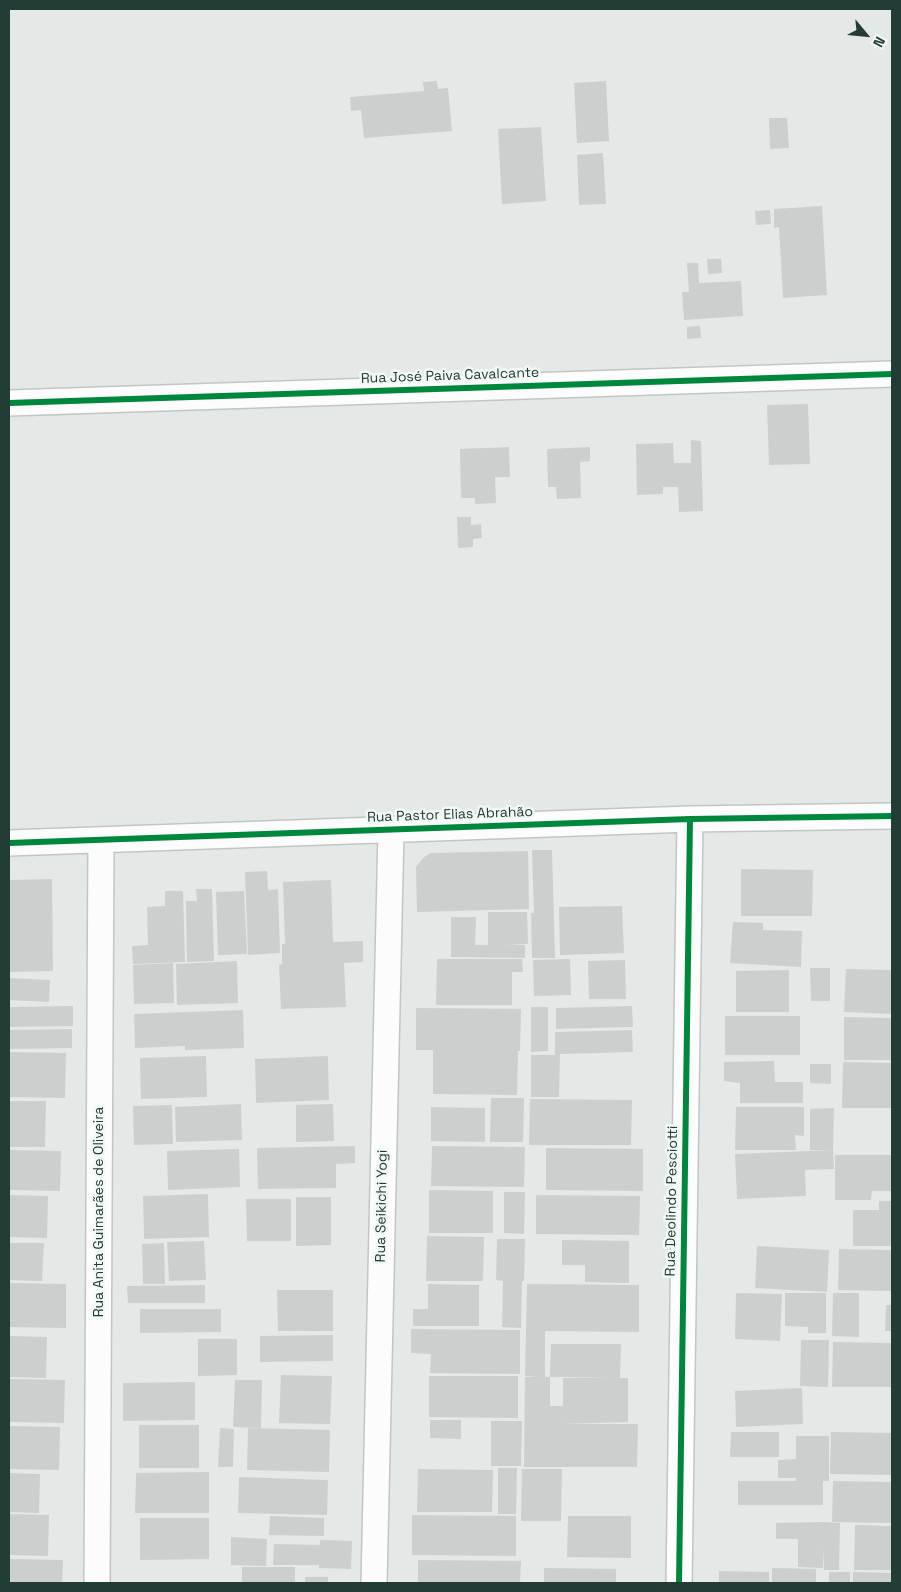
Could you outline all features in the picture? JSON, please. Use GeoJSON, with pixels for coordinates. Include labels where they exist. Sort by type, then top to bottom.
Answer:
{"type":"FeatureCollection","features":[{"type":"Feature","properties":{"kind":"street","name":"Rua José Paiva Cavalcante"},"geometry":{"type":"LineString","coordinates":[[9,403],[892,374]]}},
{"type":"Feature","properties":{"kind":"street","name":"Rua Pastor Elias Abrahão"},"geometry":{"type":"LineString","coordinates":[[9,843],[690,820],[892,816]]}},
{"type":"Feature","properties":{"kind":"street","name":"Rua Deolindo Pesciotti"},"geometry":{"type":"LineString","coordinates":[[679,1583],[690,820]]}},
{"type":"Feature","properties":{"kind":"street","name":"Rua Seikichi Yogi"},"geometry":{"type":"LineString","coordinates":[[374,1583],[391,830]]}},
{"type":"Feature","properties":{"kind":"street","name":"Rua Anita Guimarães de Oliveira"},"geometry":{"type":"LineString","coordinates":[[97,1583],[102,840]]}},
{"type":"Feature","properties":{"kind":"building"},"geometry":{"type":"Polygon","coordinates":[[[437,81],[438,89],[448,88],[452,131],[364,138],[361,110],[351,111],[350,97],[424,91],[423,82],[437,81]]]}},
{"type":"Feature","properties":{"kind":"building"},"geometry":{"type":"Polygon","coordinates":[[[606,81],[609,141],[577,143],[574,83],[606,81]]]}},
{"type":"Feature","properties":{"kind":"building"},"geometry":{"type":"Polygon","coordinates":[[[769,118],[787,118],[789,148],[770,149],[769,118]]]}},
{"type":"Feature","properties":{"kind":"building"},"geometry":{"type":"Polygon","coordinates":[[[541,127],[546,201],[502,204],[498,129],[541,127]]]}},
{"type":"Feature","properties":{"kind":"building"},"geometry":{"type":"Polygon","coordinates":[[[603,153],[606,204],[579,205],[577,155],[603,153]]]}},
{"type":"Feature","properties":{"kind":"building"},"geometry":{"type":"Polygon","coordinates":[[[822,206],[827,295],[783,298],[779,227],[774,228],[774,209],[822,206]]]}},
{"type":"Feature","properties":{"kind":"building"},"geometry":{"type":"Polygon","coordinates":[[[770,210],[771,224],[756,225],[755,211],[770,210]]]}},
{"type":"Feature","properties":{"kind":"building"},"geometry":{"type":"Polygon","coordinates":[[[707,259],[721,259],[722,273],[708,274],[707,259]]]}},
{"type":"Feature","properties":{"kind":"building"},"geometry":{"type":"Polygon","coordinates":[[[687,263],[698,263],[699,283],[741,281],[743,316],[684,320],[682,292],[689,292],[687,263]]]}},
{"type":"Feature","properties":{"kind":"building"},"geometry":{"type":"Polygon","coordinates":[[[700,326],[701,338],[687,339],[687,327],[700,326]]]}},
{"type":"Feature","properties":{"kind":"building"},"geometry":{"type":"Polygon","coordinates":[[[808,404],[810,464],[769,465],[767,405],[808,404]]]}},
{"type":"Feature","properties":{"kind":"building"},"geometry":{"type":"Polygon","coordinates":[[[691,440],[701,441],[703,511],[679,512],[678,487],[663,487],[663,494],[637,495],[636,444],[673,443],[674,463],[691,463],[691,440]]]}},
{"type":"Feature","properties":{"kind":"building"},"geometry":{"type":"Polygon","coordinates":[[[509,447],[510,477],[495,477],[496,503],[475,504],[475,498],[461,498],[460,449],[509,447]]]}},
{"type":"Feature","properties":{"kind":"building"},"geometry":{"type":"Polygon","coordinates":[[[590,447],[590,461],[580,462],[581,498],[557,499],[556,487],[548,487],[547,449],[590,447]]]}},
{"type":"Feature","properties":{"kind":"building"},"geometry":{"type":"Polygon","coordinates":[[[457,517],[471,517],[471,525],[481,524],[482,538],[473,539],[473,547],[458,548],[457,517]]]}},
{"type":"Feature","properties":{"kind":"building"},"geometry":{"type":"Polygon","coordinates":[[[532,850],[552,850],[555,958],[532,958],[531,913],[534,913],[532,850]]]}},
{"type":"Feature","properties":{"kind":"building"},"geometry":{"type":"Polygon","coordinates":[[[528,851],[529,909],[417,912],[416,867],[424,857],[431,853],[528,851]]]}},
{"type":"Feature","properties":{"kind":"building"},"geometry":{"type":"Polygon","coordinates":[[[741,869],[813,870],[812,916],[741,916],[741,869]]]}},
{"type":"Feature","properties":{"kind":"building"},"geometry":{"type":"Polygon","coordinates":[[[267,871],[268,890],[278,889],[280,953],[248,955],[245,872],[267,871]]]}},
{"type":"Feature","properties":{"kind":"building"},"geometry":{"type":"Polygon","coordinates":[[[52,879],[53,971],[9,972],[9,880],[52,879]]]}},
{"type":"Feature","properties":{"kind":"building"},"geometry":{"type":"Polygon","coordinates":[[[331,880],[333,942],[363,941],[363,962],[344,963],[346,1007],[281,1009],[279,964],[282,965],[282,944],[285,944],[283,882],[331,880]]]}},
{"type":"Feature","properties":{"kind":"building"},"geometry":{"type":"Polygon","coordinates":[[[196,889],[212,889],[214,961],[187,962],[186,901],[197,901],[196,889]]]}},
{"type":"Feature","properties":{"kind":"building"},"geometry":{"type":"Polygon","coordinates":[[[165,891],[183,891],[185,962],[133,964],[132,946],[148,945],[147,907],[165,906],[165,891]]]}},
{"type":"Feature","properties":{"kind":"building"},"geometry":{"type":"Polygon","coordinates":[[[244,891],[247,954],[218,955],[216,892],[244,891]]]}},
{"type":"Feature","properties":{"kind":"building"},"geometry":{"type":"Polygon","coordinates":[[[622,906],[624,953],[560,955],[559,907],[622,906]]]}},
{"type":"Feature","properties":{"kind":"building"},"geometry":{"type":"Polygon","coordinates":[[[488,912],[527,912],[528,944],[506,944],[525,945],[525,958],[451,957],[451,917],[476,917],[475,945],[488,945],[488,912]]]}},
{"type":"Feature","properties":{"kind":"building"},"geometry":{"type":"Polygon","coordinates":[[[733,922],[763,923],[763,930],[802,931],[801,967],[730,963],[733,922]]]}},
{"type":"Feature","properties":{"kind":"building"},"geometry":{"type":"Polygon","coordinates":[[[437,959],[522,959],[523,972],[512,972],[512,1005],[436,1005],[437,959]]]}},
{"type":"Feature","properties":{"kind":"building"},"geometry":{"type":"Polygon","coordinates":[[[570,959],[571,995],[534,996],[533,960],[570,959]]]}},
{"type":"Feature","properties":{"kind":"building"},"geometry":{"type":"Polygon","coordinates":[[[625,960],[626,999],[589,999],[588,961],[625,960]]]}},
{"type":"Feature","properties":{"kind":"building"},"geometry":{"type":"Polygon","coordinates":[[[237,961],[238,1003],[177,1005],[176,964],[237,961]]]}},
{"type":"Feature","properties":{"kind":"building"},"geometry":{"type":"Polygon","coordinates":[[[173,963],[174,1003],[134,1004],[133,965],[173,963]]]}},
{"type":"Feature","properties":{"kind":"building"},"geometry":{"type":"Polygon","coordinates":[[[810,968],[830,968],[830,1001],[811,1001],[810,968]]]}},
{"type":"Feature","properties":{"kind":"building"},"geometry":{"type":"Polygon","coordinates":[[[846,969],[892,970],[892,1014],[844,1012],[846,969]]]}},
{"type":"Feature","properties":{"kind":"building"},"geometry":{"type":"Polygon","coordinates":[[[789,970],[789,1012],[736,1012],[736,971],[789,970]]]}},
{"type":"Feature","properties":{"kind":"building"},"geometry":{"type":"Polygon","coordinates":[[[9,978],[50,980],[49,1002],[9,1000],[9,978]]]}},
{"type":"Feature","properties":{"kind":"building"},"geometry":{"type":"Polygon","coordinates":[[[73,1006],[73,1026],[9,1027],[9,1007],[73,1006]]]}},
{"type":"Feature","properties":{"kind":"building"},"geometry":{"type":"Polygon","coordinates":[[[632,1006],[633,1027],[556,1029],[556,1008],[632,1006]]]}},
{"type":"Feature","properties":{"kind":"building"},"geometry":{"type":"Polygon","coordinates":[[[531,1007],[548,1007],[548,1051],[531,1052],[531,1007]]]}},
{"type":"Feature","properties":{"kind":"building"},"geometry":{"type":"Polygon","coordinates":[[[416,1008],[521,1009],[517,1095],[433,1094],[433,1050],[416,1050],[416,1008]]]}},
{"type":"Feature","properties":{"kind":"building"},"geometry":{"type":"Polygon","coordinates":[[[243,1010],[244,1048],[185,1050],[185,1046],[135,1048],[134,1014],[243,1010]]]}},
{"type":"Feature","properties":{"kind":"building"},"geometry":{"type":"Polygon","coordinates":[[[725,1016],[800,1016],[800,1055],[725,1055],[725,1016]]]}},
{"type":"Feature","properties":{"kind":"building"},"geometry":{"type":"Polygon","coordinates":[[[844,1017],[892,1018],[892,1060],[844,1060],[844,1017]]]}},
{"type":"Feature","properties":{"kind":"building"},"geometry":{"type":"Polygon","coordinates":[[[72,1029],[72,1048],[9,1049],[9,1030],[72,1029]]]}},
{"type":"Feature","properties":{"kind":"building"},"geometry":{"type":"Polygon","coordinates":[[[632,1030],[633,1052],[560,1054],[559,1097],[531,1097],[531,1055],[555,1055],[555,1032],[632,1030]]]}},
{"type":"Feature","properties":{"kind":"building"},"geometry":{"type":"Polygon","coordinates":[[[9,1052],[66,1053],[65,1098],[9,1097],[9,1052]]]}},
{"type":"Feature","properties":{"kind":"building"},"geometry":{"type":"Polygon","coordinates":[[[206,1056],[207,1097],[141,1099],[140,1058],[206,1056]]]}},
{"type":"Feature","properties":{"kind":"building"},"geometry":{"type":"Polygon","coordinates":[[[328,1056],[329,1100],[256,1103],[255,1059],[328,1056]]]}},
{"type":"Feature","properties":{"kind":"building"},"geometry":{"type":"Polygon","coordinates":[[[774,1061],[775,1082],[803,1082],[803,1103],[740,1103],[740,1083],[724,1081],[724,1062],[774,1061]]]}},
{"type":"Feature","properties":{"kind":"building"},"geometry":{"type":"Polygon","coordinates":[[[843,1062],[892,1063],[892,1108],[842,1108],[843,1062]]]}},
{"type":"Feature","properties":{"kind":"building"},"geometry":{"type":"Polygon","coordinates":[[[810,1064],[831,1064],[831,1084],[810,1083],[810,1064]]]}},
{"type":"Feature","properties":{"kind":"building"},"geometry":{"type":"Polygon","coordinates":[[[491,1098],[524,1098],[523,1142],[490,1142],[491,1098]]]}},
{"type":"Feature","properties":{"kind":"building"},"geometry":{"type":"Polygon","coordinates":[[[530,1099],[632,1100],[631,1145],[529,1145],[530,1099]]]}},
{"type":"Feature","properties":{"kind":"building"},"geometry":{"type":"Polygon","coordinates":[[[9,1101],[46,1101],[45,1147],[9,1147],[9,1101]]]}},
{"type":"Feature","properties":{"kind":"building"},"geometry":{"type":"Polygon","coordinates":[[[241,1104],[242,1140],[176,1142],[175,1107],[241,1104]]]}},
{"type":"Feature","properties":{"kind":"building"},"geometry":{"type":"Polygon","coordinates":[[[333,1104],[334,1141],[296,1142],[296,1105],[333,1104]]]}},
{"type":"Feature","properties":{"kind":"building"},"geometry":{"type":"Polygon","coordinates":[[[172,1105],[173,1144],[134,1145],[133,1106],[172,1105]]]}},
{"type":"Feature","properties":{"kind":"building"},"geometry":{"type":"Polygon","coordinates":[[[431,1107],[485,1108],[485,1142],[431,1141],[431,1107]]]}},
{"type":"Feature","properties":{"kind":"building"},"geometry":{"type":"Polygon","coordinates":[[[736,1107],[804,1107],[804,1136],[795,1135],[796,1150],[735,1150],[736,1107]]]}},
{"type":"Feature","properties":{"kind":"building"},"geometry":{"type":"Polygon","coordinates":[[[834,1108],[833,1150],[810,1150],[810,1109],[834,1108]]]}},
{"type":"Feature","properties":{"kind":"building"},"geometry":{"type":"Polygon","coordinates":[[[355,1146],[355,1163],[336,1164],[336,1188],[258,1189],[257,1148],[355,1146]]]}},
{"type":"Feature","properties":{"kind":"building"},"geometry":{"type":"Polygon","coordinates":[[[432,1146],[525,1147],[524,1187],[431,1186],[432,1146]]]}},
{"type":"Feature","properties":{"kind":"building"},"geometry":{"type":"Polygon","coordinates":[[[546,1148],[643,1149],[643,1191],[546,1190],[546,1148]]]}},
{"type":"Feature","properties":{"kind":"building"},"geometry":{"type":"Polygon","coordinates":[[[239,1149],[240,1187],[168,1190],[167,1151],[239,1149]]]}},
{"type":"Feature","properties":{"kind":"building"},"geometry":{"type":"Polygon","coordinates":[[[9,1150],[61,1151],[60,1191],[9,1190],[9,1150]]]}},
{"type":"Feature","properties":{"kind":"building"},"geometry":{"type":"Polygon","coordinates":[[[833,1150],[834,1169],[805,1170],[806,1196],[737,1199],[735,1154],[833,1150]]]}},
{"type":"Feature","properties":{"kind":"building"},"geometry":{"type":"Polygon","coordinates":[[[835,1155],[892,1155],[892,1191],[872,1191],[871,1200],[835,1200],[835,1155]]]}},
{"type":"Feature","properties":{"kind":"building"},"geometry":{"type":"Polygon","coordinates":[[[429,1190],[493,1191],[493,1233],[429,1233],[429,1190]]]}},
{"type":"Feature","properties":{"kind":"building"},"geometry":{"type":"Polygon","coordinates":[[[504,1192],[525,1192],[524,1234],[504,1233],[504,1192]]]}},
{"type":"Feature","properties":{"kind":"building"},"geometry":{"type":"Polygon","coordinates":[[[208,1194],[209,1237],[144,1239],[143,1196],[208,1194]]]}},
{"type":"Feature","properties":{"kind":"building"},"geometry":{"type":"Polygon","coordinates":[[[9,1195],[48,1196],[47,1238],[9,1237],[9,1195]]]}},
{"type":"Feature","properties":{"kind":"building"},"geometry":{"type":"Polygon","coordinates":[[[536,1195],[640,1196],[639,1235],[536,1234],[536,1195]]]}},
{"type":"Feature","properties":{"kind":"building"},"geometry":{"type":"Polygon","coordinates":[[[296,1197],[331,1197],[331,1245],[296,1246],[296,1197]]]}},
{"type":"Feature","properties":{"kind":"building"},"geometry":{"type":"Polygon","coordinates":[[[246,1199],[291,1199],[291,1241],[247,1241],[246,1199]]]}},
{"type":"Feature","properties":{"kind":"building"},"geometry":{"type":"Polygon","coordinates":[[[879,1201],[892,1201],[892,1246],[853,1246],[853,1210],[879,1210],[879,1201]]]}},
{"type":"Feature","properties":{"kind":"building"},"geometry":{"type":"Polygon","coordinates":[[[427,1236],[484,1237],[483,1281],[426,1281],[427,1236]]]}},
{"type":"Feature","properties":{"kind":"building"},"geometry":{"type":"Polygon","coordinates":[[[497,1239],[525,1239],[521,1328],[502,1327],[503,1281],[496,1280],[497,1239]]]}},
{"type":"Feature","properties":{"kind":"building"},"geometry":{"type":"Polygon","coordinates":[[[562,1240],[629,1241],[629,1283],[585,1282],[585,1265],[562,1265],[562,1240]]]}},
{"type":"Feature","properties":{"kind":"building"},"geometry":{"type":"Polygon","coordinates":[[[204,1241],[206,1280],[169,1281],[167,1242],[204,1241]]]}},
{"type":"Feature","properties":{"kind":"building"},"geometry":{"type":"Polygon","coordinates":[[[9,1243],[44,1243],[42,1281],[9,1280],[9,1243]]]}},
{"type":"Feature","properties":{"kind":"building"},"geometry":{"type":"Polygon","coordinates":[[[164,1243],[165,1284],[143,1284],[142,1244],[164,1243]]]}},
{"type":"Feature","properties":{"kind":"building"},"geometry":{"type":"Polygon","coordinates":[[[757,1246],[829,1250],[827,1292],[755,1288],[757,1246]]]}},
{"type":"Feature","properties":{"kind":"building"},"geometry":{"type":"Polygon","coordinates":[[[839,1249],[892,1250],[892,1291],[838,1290],[839,1249]]]}},
{"type":"Feature","properties":{"kind":"building"},"geometry":{"type":"Polygon","coordinates":[[[9,1283],[66,1284],[66,1328],[9,1327],[9,1283]]]}},
{"type":"Feature","properties":{"kind":"building"},"geometry":{"type":"Polygon","coordinates":[[[428,1284],[479,1285],[479,1326],[413,1326],[413,1309],[428,1309],[428,1284]]]}},
{"type":"Feature","properties":{"kind":"building"},"geometry":{"type":"Polygon","coordinates":[[[527,1284],[639,1285],[639,1332],[545,1331],[545,1377],[550,1377],[551,1344],[621,1344],[620,1378],[628,1378],[628,1422],[561,1424],[638,1424],[637,1467],[524,1467],[525,1377],[539,1377],[525,1376],[527,1284]],[[550,1377],[550,1406],[563,1406],[563,1378],[610,1377],[550,1377]]]}},
{"type":"Feature","properties":{"kind":"building"},"geometry":{"type":"Polygon","coordinates":[[[205,1285],[205,1303],[128,1303],[127,1286],[205,1285]]]}},
{"type":"Feature","properties":{"kind":"building"},"geometry":{"type":"Polygon","coordinates":[[[277,1290],[333,1290],[333,1331],[278,1331],[277,1290]]]}},
{"type":"Feature","properties":{"kind":"building"},"geometry":{"type":"Polygon","coordinates":[[[736,1293],[782,1294],[780,1341],[735,1339],[736,1293]]]}},
{"type":"Feature","properties":{"kind":"building"},"geometry":{"type":"Polygon","coordinates":[[[785,1293],[826,1293],[826,1333],[808,1333],[808,1327],[785,1326],[785,1293]]]}},
{"type":"Feature","properties":{"kind":"building"},"geometry":{"type":"Polygon","coordinates":[[[833,1293],[859,1293],[859,1337],[832,1336],[833,1293]]]}},
{"type":"Feature","properties":{"kind":"building"},"geometry":{"type":"Polygon","coordinates":[[[886,1305],[892,1305],[892,1331],[885,1331],[886,1305]]]}},
{"type":"Feature","properties":{"kind":"building"},"geometry":{"type":"Polygon","coordinates":[[[140,1309],[221,1309],[221,1332],[140,1333],[140,1309]]]}},
{"type":"Feature","properties":{"kind":"building"},"geometry":{"type":"Polygon","coordinates":[[[411,1329],[520,1330],[520,1374],[430,1373],[431,1354],[411,1353],[411,1329]]]}},
{"type":"Feature","properties":{"kind":"building"},"geometry":{"type":"Polygon","coordinates":[[[333,1335],[333,1361],[260,1362],[260,1336],[333,1335]]]}},
{"type":"Feature","properties":{"kind":"building"},"geometry":{"type":"Polygon","coordinates":[[[9,1336],[47,1337],[46,1378],[9,1377],[9,1336]]]}},
{"type":"Feature","properties":{"kind":"building"},"geometry":{"type":"Polygon","coordinates":[[[198,1339],[237,1339],[237,1375],[198,1376],[198,1339]]]}},
{"type":"Feature","properties":{"kind":"building"},"geometry":{"type":"Polygon","coordinates":[[[801,1340],[829,1340],[828,1387],[800,1386],[801,1340]]]}},
{"type":"Feature","properties":{"kind":"building"},"geometry":{"type":"Polygon","coordinates":[[[833,1342],[892,1343],[892,1387],[832,1387],[833,1342]]]}},
{"type":"Feature","properties":{"kind":"building"},"geometry":{"type":"Polygon","coordinates":[[[281,1375],[332,1376],[330,1424],[279,1423],[281,1375]]]}},
{"type":"Feature","properties":{"kind":"building"},"geometry":{"type":"Polygon","coordinates":[[[429,1376],[518,1376],[518,1418],[429,1417],[429,1376]]]}},
{"type":"Feature","properties":{"kind":"building"},"geometry":{"type":"Polygon","coordinates":[[[9,1379],[65,1380],[64,1423],[9,1422],[9,1379]]]}},
{"type":"Feature","properties":{"kind":"building"},"geometry":{"type":"Polygon","coordinates":[[[235,1380],[262,1380],[261,1428],[233,1427],[235,1380]]]}},
{"type":"Feature","properties":{"kind":"building"},"geometry":{"type":"Polygon","coordinates":[[[195,1382],[195,1420],[123,1421],[123,1383],[195,1382]]]}},
{"type":"Feature","properties":{"kind":"building"},"geometry":{"type":"Polygon","coordinates":[[[802,1388],[803,1424],[736,1427],[735,1391],[802,1388]]]}},
{"type":"Feature","properties":{"kind":"building"},"geometry":{"type":"Polygon","coordinates":[[[430,1420],[461,1420],[461,1439],[430,1438],[430,1420]]]}},
{"type":"Feature","properties":{"kind":"building"},"geometry":{"type":"Polygon","coordinates":[[[491,1421],[522,1421],[521,1466],[491,1466],[491,1421]]]}},
{"type":"Feature","properties":{"kind":"building"},"geometry":{"type":"Polygon","coordinates":[[[139,1425],[199,1425],[199,1468],[139,1468],[139,1425]]]}},
{"type":"Feature","properties":{"kind":"building"},"geometry":{"type":"Polygon","coordinates":[[[9,1426],[60,1427],[59,1470],[9,1469],[9,1426]]]}},
{"type":"Feature","properties":{"kind":"building"},"geometry":{"type":"Polygon","coordinates":[[[220,1428],[234,1429],[233,1467],[218,1467],[220,1428]]]}},
{"type":"Feature","properties":{"kind":"building"},"geometry":{"type":"Polygon","coordinates":[[[248,1428],[330,1430],[329,1472],[247,1470],[248,1428]]]}},
{"type":"Feature","properties":{"kind":"building"},"geometry":{"type":"Polygon","coordinates":[[[731,1432],[779,1432],[779,1457],[730,1457],[731,1432]]]}},
{"type":"Feature","properties":{"kind":"building"},"geometry":{"type":"Polygon","coordinates":[[[831,1432],[892,1433],[892,1475],[830,1474],[831,1432]]]}},
{"type":"Feature","properties":{"kind":"building"},"geometry":{"type":"Polygon","coordinates":[[[796,1436],[829,1436],[829,1481],[796,1481],[796,1478],[778,1478],[778,1460],[796,1459],[796,1436]]]}},
{"type":"Feature","properties":{"kind":"building"},"geometry":{"type":"Polygon","coordinates":[[[498,1468],[517,1468],[516,1514],[498,1514],[498,1468]]]}},
{"type":"Feature","properties":{"kind":"building"},"geometry":{"type":"Polygon","coordinates":[[[418,1469],[493,1470],[492,1512],[417,1512],[418,1469]]]}},
{"type":"Feature","properties":{"kind":"building"},"geometry":{"type":"Polygon","coordinates":[[[522,1469],[562,1469],[561,1521],[521,1521],[522,1469]]]}},
{"type":"Feature","properties":{"kind":"building"},"geometry":{"type":"Polygon","coordinates":[[[209,1472],[209,1513],[135,1513],[136,1473],[209,1472]]]}},
{"type":"Feature","properties":{"kind":"building"},"geometry":{"type":"Polygon","coordinates":[[[9,1473],[40,1474],[39,1513],[9,1512],[9,1473]]]}},
{"type":"Feature","properties":{"kind":"building"},"geometry":{"type":"Polygon","coordinates":[[[239,1477],[328,1480],[327,1515],[238,1513],[239,1477]]]}},
{"type":"Feature","properties":{"kind":"building"},"geometry":{"type":"Polygon","coordinates":[[[738,1481],[823,1481],[823,1505],[738,1505],[738,1481]]]}},
{"type":"Feature","properties":{"kind":"building"},"geometry":{"type":"Polygon","coordinates":[[[833,1481],[892,1482],[892,1523],[832,1522],[833,1481]]]}},
{"type":"Feature","properties":{"kind":"building"},"geometry":{"type":"Polygon","coordinates":[[[9,1514],[49,1515],[48,1556],[9,1555],[9,1514]]]}},
{"type":"Feature","properties":{"kind":"building"},"geometry":{"type":"Polygon","coordinates":[[[412,1515],[516,1516],[516,1556],[412,1555],[412,1515]]]}},
{"type":"Feature","properties":{"kind":"building"},"geometry":{"type":"Polygon","coordinates":[[[270,1516],[324,1518],[324,1536],[269,1535],[270,1516]]]}},
{"type":"Feature","properties":{"kind":"building"},"geometry":{"type":"Polygon","coordinates":[[[568,1516],[631,1516],[631,1558],[567,1557],[568,1516]]]}},
{"type":"Feature","properties":{"kind":"building"},"geometry":{"type":"Polygon","coordinates":[[[140,1518],[209,1518],[209,1559],[140,1560],[140,1518]]]}},
{"type":"Feature","properties":{"kind":"building"},"geometry":{"type":"Polygon","coordinates":[[[776,1523],[840,1523],[839,1570],[824,1570],[824,1547],[823,1568],[798,1567],[798,1539],[776,1539],[776,1523]]]}},
{"type":"Feature","properties":{"kind":"building"},"geometry":{"type":"Polygon","coordinates":[[[855,1525],[892,1526],[892,1570],[854,1570],[855,1525]]]}},
{"type":"Feature","properties":{"kind":"building"},"geometry":{"type":"Polygon","coordinates":[[[231,1537],[267,1539],[266,1566],[231,1565],[231,1537]]]}},
{"type":"Feature","properties":{"kind":"building"},"geometry":{"type":"Polygon","coordinates":[[[320,1540],[352,1541],[351,1569],[319,1568],[319,1565],[273,1565],[274,1544],[320,1545],[320,1540]]]}},
{"type":"Feature","properties":{"kind":"building"},"geometry":{"type":"Polygon","coordinates":[[[9,1559],[63,1560],[62,1583],[9,1583],[9,1559]]]}},
{"type":"Feature","properties":{"kind":"building"},"geometry":{"type":"Polygon","coordinates":[[[418,1560],[521,1561],[520,1583],[418,1583],[418,1560]]]}},
{"type":"Feature","properties":{"kind":"building"},"geometry":{"type":"Polygon","coordinates":[[[242,1567],[295,1567],[295,1583],[242,1583],[242,1567]]]}},
{"type":"Feature","properties":{"kind":"building"},"geometry":{"type":"Polygon","coordinates":[[[544,1568],[616,1569],[616,1583],[544,1583],[544,1568]]]}},
{"type":"Feature","properties":{"kind":"building"},"geometry":{"type":"Polygon","coordinates":[[[772,1568],[816,1569],[816,1583],[772,1583],[772,1568]]]}},
{"type":"Feature","properties":{"kind":"building"},"geometry":{"type":"Polygon","coordinates":[[[719,1571],[769,1572],[769,1583],[719,1583],[719,1571]]]}},
{"type":"Feature","properties":{"kind":"building"},"geometry":{"type":"Polygon","coordinates":[[[829,1572],[850,1572],[850,1583],[829,1583],[829,1572]]]}},
{"type":"Feature","properties":{"kind":"building"},"geometry":{"type":"Polygon","coordinates":[[[853,1572],[892,1573],[892,1583],[853,1583],[853,1572]]]}},
{"type":"Feature","properties":{"kind":"building"},"geometry":{"type":"Polygon","coordinates":[[[305,1577],[328,1577],[328,1583],[305,1583],[305,1577]]]}},
{"type":"Feature","properties":{"kind":"cycle path"},"geometry":{"type":"LineString","coordinates":[[9,403],[892,374]]}},
{"type":"Feature","properties":{"kind":"cycle path"},"geometry":{"type":"LineString","coordinates":[[9,843],[690,819],[892,816]]}},
{"type":"Feature","properties":{"kind":"cycle path"},"geometry":{"type":"LineString","coordinates":[[679,1583],[690,819]]}}]}
